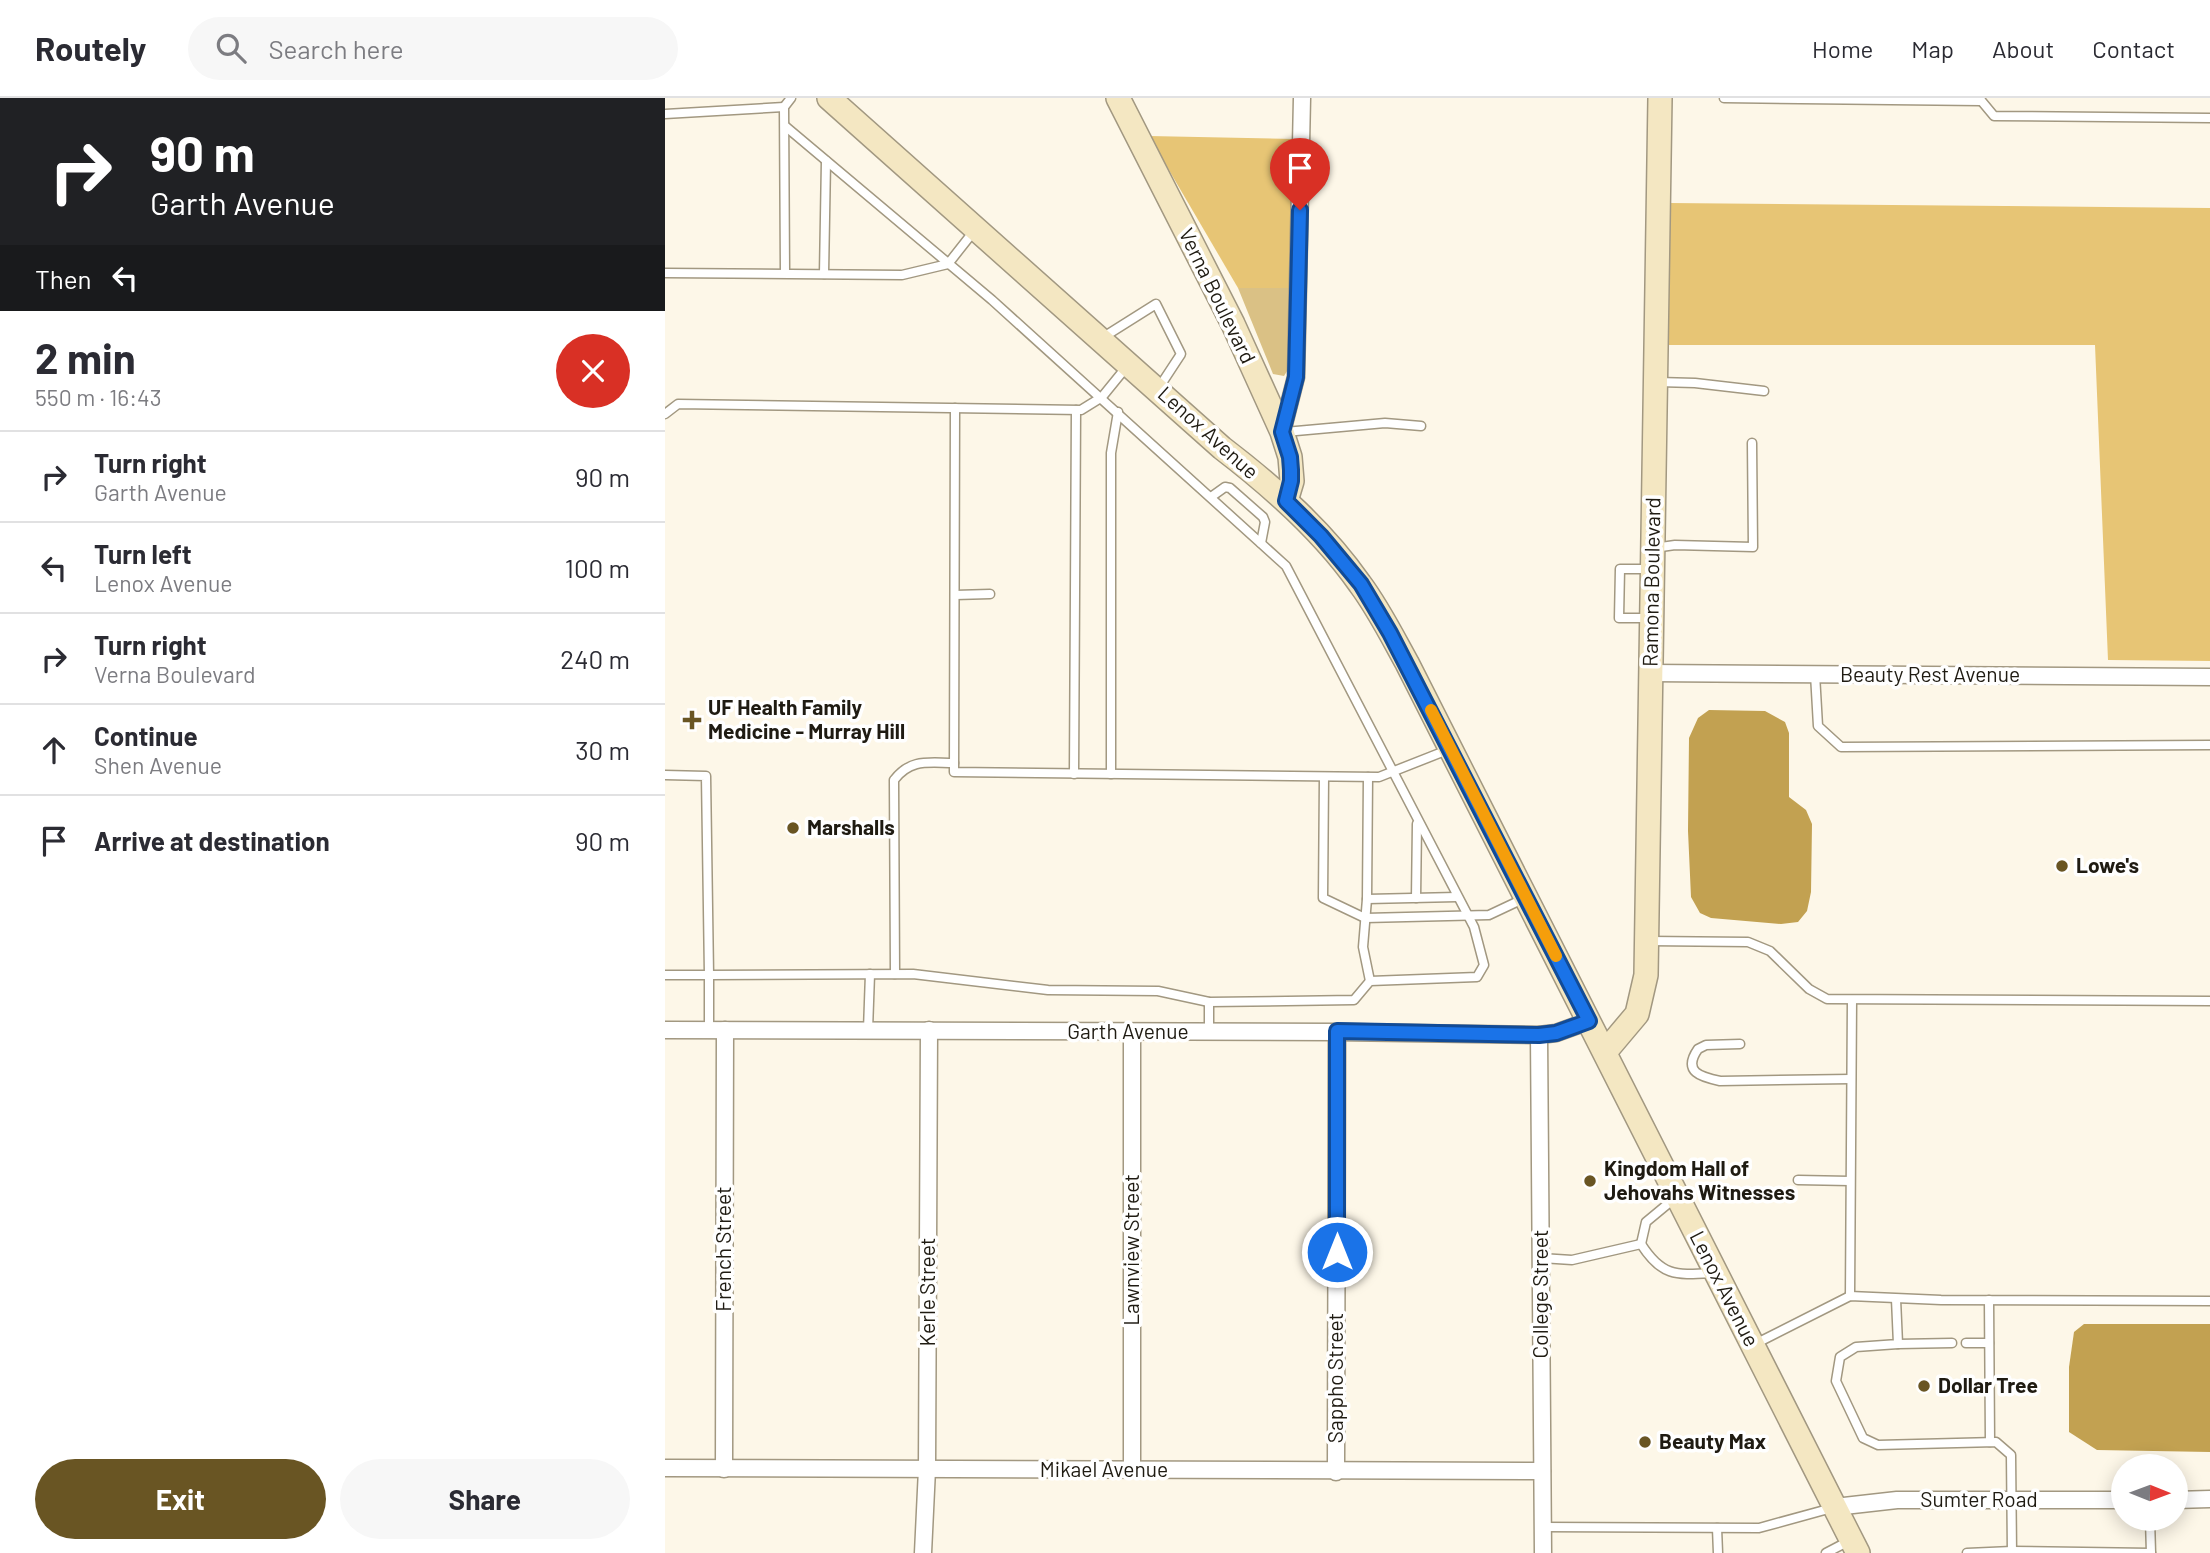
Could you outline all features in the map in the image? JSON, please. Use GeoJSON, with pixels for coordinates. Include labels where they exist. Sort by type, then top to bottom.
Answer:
{"type":"FeatureCollection","features":[{"type":"Feature","properties":{"kind":"main road","name":"Lenox Avenue"},"geometry":{"type":"LineString","coordinates":[[829,98],[1286,501],[1321,536],[1361,584],[1407,663],[1855,1546]]}},
{"type":"Feature","properties":{"kind":"main road","name":"Verna Boulevard"},"geometry":{"type":"LineString","coordinates":[[1118,98],[1233,324],[1282,432],[1291,470],[1286,501]]}},
{"type":"Feature","properties":{"kind":"main road","name":"Ramona Boulevard"},"geometry":{"type":"LineString","coordinates":[[1605,1052],[1637,1014],[1646,975],[1660,98]]}},
{"type":"Feature","properties":{"kind":"street"},"geometry":{"type":"LineString","coordinates":[[1282,432],[1296,377],[1302,98]]}},
{"type":"Feature","properties":{"kind":"street","name":"Beauty Rest Avenue"},"geometry":{"type":"LineString","coordinates":[[1650,673],[2210,677]]}},
{"type":"Feature","properties":{"kind":"street","name":"Garth Avenue"},"geometry":{"type":"LineString","coordinates":[[665,1030],[1337,1031],[1539,1035],[1556,1033],[1589,1021]]}},
{"type":"Feature","properties":{"kind":"street","name":"French Street"},"geometry":{"type":"LineString","coordinates":[[717,1030],[724,1469]]}},
{"type":"Feature","properties":{"kind":"street","name":"Kerle Street"},"geometry":{"type":"LineString","coordinates":[[923,1553],[927,1469],[929,1030]]}},
{"type":"Feature","properties":{"kind":"street","name":"Sappho Street"},"geometry":{"type":"LineString","coordinates":[[1336,1472],[1337,1031]]}},
{"type":"Feature","properties":{"kind":"street","name":"Lawnview Street"},"geometry":{"type":"LineString","coordinates":[[1132,1032],[1132,1469]]}},
{"type":"Feature","properties":{"kind":"street","name":"College Street"},"geometry":{"type":"LineString","coordinates":[[1539,1035],[1543,1553]]}},
{"type":"Feature","properties":{"kind":"street","name":"Mikael Avenue"},"geometry":{"type":"LineString","coordinates":[[665,1468],[1542,1471]]}},
{"type":"Feature","properties":{"kind":"street"},"geometry":{"type":"LineString","coordinates":[[2188,1500],[2210,1499]]}},
{"type":"Feature","properties":{"kind":"street","name":"Sumter Road"},"geometry":{"type":"LineString","coordinates":[[1835,1507],[1897,1500],[2111,1500]]}},
{"type":"Feature","properties":{"kind":"lane"},"geometry":{"type":"LineString","coordinates":[[785,273],[784,107],[790,98]]}},
{"type":"Feature","properties":{"kind":"lane"},"geometry":{"type":"LineString","coordinates":[[1724,98],[1980,99],[1994,116],[2210,118]]}},
{"type":"Feature","properties":{"kind":"lane"},"geometry":{"type":"LineString","coordinates":[[665,114],[784,107]]}},
{"type":"Feature","properties":{"kind":"lane"},"geometry":{"type":"LineString","coordinates":[[665,975],[913,974],[1048,990],[1158,991],[1209,1002],[1354,1000],[1370,981],[1477,977],[1484,965],[1473,927],[1286,566],[992,300],[785,125]]}},
{"type":"Feature","properties":{"kind":"lane"},"geometry":{"type":"LineString","coordinates":[[824,274],[826,160]]}},
{"type":"Feature","properties":{"kind":"lane"},"geometry":{"type":"LineString","coordinates":[[665,273],[902,275],[948,264],[976,229]]}},
{"type":"Feature","properties":{"kind":"lane"},"geometry":{"type":"LineString","coordinates":[[1102,338],[1156,304],[1181,354],[1158,389]]}},
{"type":"Feature","properties":{"kind":"lane"},"geometry":{"type":"LineString","coordinates":[[665,414],[678,404],[1081,410],[1102,397],[1129,363]]}},
{"type":"Feature","properties":{"kind":"lane"},"geometry":{"type":"LineString","coordinates":[[1655,382],[1695,383],[1764,391]]}},
{"type":"Feature","properties":{"kind":"lane"},"geometry":{"type":"LineString","coordinates":[[955,408],[954,772],[1379,777],[1392,774],[1450,748]]}},
{"type":"Feature","properties":{"kind":"lane"},"geometry":{"type":"LineString","coordinates":[[1074,774],[1076,410]]}},
{"type":"Feature","properties":{"kind":"lane"},"geometry":{"type":"LineString","coordinates":[[1111,774],[1111,453],[1118,412]]}},
{"type":"Feature","properties":{"kind":"lane"},"geometry":{"type":"LineString","coordinates":[[1282,432],[1385,423],[1421,426]]}},
{"type":"Feature","properties":{"kind":"lane"},"geometry":{"type":"LineString","coordinates":[[1651,618],[1619,618],[1620,569],[1652,559],[1675,545],[1753,547],[1752,443]]}},
{"type":"Feature","properties":{"kind":"lane"},"geometry":{"type":"LineString","coordinates":[[1211,497],[1225,486],[1263,517],[1265,522],[1261,543]]}},
{"type":"Feature","properties":{"kind":"lane"},"geometry":{"type":"LineString","coordinates":[[955,594],[990,594]]}},
{"type":"Feature","properties":{"kind":"lane"},"geometry":{"type":"LineString","coordinates":[[1815,674],[1818,726],[1841,747],[2210,745]]}},
{"type":"Feature","properties":{"kind":"lane"},"geometry":{"type":"LineString","coordinates":[[895,974],[894,780],[903,769],[912,764],[954,762]]}},
{"type":"Feature","properties":{"kind":"lane"},"geometry":{"type":"LineString","coordinates":[[665,775],[706,776],[709,975],[717,1030]]}},
{"type":"Feature","properties":{"kind":"lane"},"geometry":{"type":"LineString","coordinates":[[1324,777],[1323,898],[1365,918],[1489,915],[1526,898]]}},
{"type":"Feature","properties":{"kind":"lane"},"geometry":{"type":"LineString","coordinates":[[1368,777],[1367,899],[1363,947],[1370,981]]}},
{"type":"Feature","properties":{"kind":"lane"},"geometry":{"type":"LineString","coordinates":[[1416,898],[1417,821]]}},
{"type":"Feature","properties":{"kind":"lane"},"geometry":{"type":"LineString","coordinates":[[1367,899],[1457,897]]}},
{"type":"Feature","properties":{"kind":"lane"},"geometry":{"type":"LineString","coordinates":[[1647,941],[1748,942],[1770,951],[1809,989],[1827,999],[2210,1001]]}},
{"type":"Feature","properties":{"kind":"lane"},"geometry":{"type":"LineString","coordinates":[[868,1030],[870,974]]}},
{"type":"Feature","properties":{"kind":"lane"},"geometry":{"type":"LineString","coordinates":[[1850,1296],[1851,1000]]}},
{"type":"Feature","properties":{"kind":"lane"},"geometry":{"type":"LineString","coordinates":[[1209,1002],[1209,1032]]}},
{"type":"Feature","properties":{"kind":"lane"},"geometry":{"type":"LineString","coordinates":[[1739,1044],[1706,1045],[1698,1049],[1692,1063],[1694,1071],[1700,1077],[1720,1081],[1851,1079]]}},
{"type":"Feature","properties":{"kind":"lane"},"geometry":{"type":"LineString","coordinates":[[1798,1180],[1850,1181]]}},
{"type":"Feature","properties":{"kind":"lane"},"geometry":{"type":"LineString","coordinates":[[1678,1197],[1646,1222],[1641,1244],[1653,1262],[1666,1270],[1686,1274],[1716,1272]]}},
{"type":"Feature","properties":{"kind":"lane"},"geometry":{"type":"LineString","coordinates":[[1541,1258],[1572,1260],[1641,1244]]}},
{"type":"Feature","properties":{"kind":"lane"},"geometry":{"type":"LineString","coordinates":[[1752,1345],[1850,1296],[1896,1299],[2210,1301]]}},
{"type":"Feature","properties":{"kind":"lane"},"geometry":{"type":"LineString","coordinates":[[1896,1299],[1898,1344]]}},
{"type":"Feature","properties":{"kind":"lane"},"geometry":{"type":"LineString","coordinates":[[1989,1300],[1990,1442]]}},
{"type":"Feature","properties":{"kind":"lane"},"geometry":{"type":"LineString","coordinates":[[1952,1343],[1856,1347],[1840,1357],[1836,1381],[1863,1438],[1878,1445],[1996,1442],[2011,1455],[2012,1552]]}},
{"type":"Feature","properties":{"kind":"lane"},"geometry":{"type":"LineString","coordinates":[[1966,1343],[1989,1343]]}},
{"type":"Feature","properties":{"kind":"lane"},"geometry":{"type":"LineString","coordinates":[[1543,1527],[1759,1528],[1835,1507]]}},
{"type":"Feature","properties":{"kind":"lane"},"geometry":{"type":"LineString","coordinates":[[1717,1528],[1718,1553]]}},
{"type":"Feature","properties":{"kind":"lane"},"geometry":{"type":"LineString","coordinates":[[1967,1553],[2151,1553],[2150,1531]]}},
{"type":"Feature","properties":{"kind":"lane"},"geometry":{"type":"LineString","coordinates":[[1826,1553],[1855,1546]]}},
{"type":"Feature","properties":{"kind":"shaded area"},"geometry":{"type":"Polygon","coordinates":[[[1149,136],[1295,139],[1290,288],[1238,288],[1149,136]]]}},
{"type":"Feature","properties":{"kind":"shaded area"},"geometry":{"type":"Polygon","coordinates":[[[1669,203],[2210,208],[2210,661],[2108,660],[2095,345],[1667,345],[1669,203]]]}},
{"type":"Feature","properties":{"kind":"shaded area"},"geometry":{"type":"Polygon","coordinates":[[[1238,288],[1290,288],[1289,368],[1284,376],[1273,374],[1238,288]]]}},
{"type":"Feature","properties":{"kind":"shaded area"},"geometry":{"type":"Polygon","coordinates":[[[1709,710],[1765,711],[1785,722],[1789,733],[1789,797],[1806,810],[1812,824],[1811,892],[1807,911],[1798,922],[1781,924],[1711,918],[1700,913],[1691,897],[1688,831],[1689,738],[1698,718],[1709,710]]]}},
{"type":"Feature","properties":{"kind":"shaded area"},"geometry":{"type":"Polygon","coordinates":[[[2084,1324],[2210,1324],[2210,1452],[2097,1450],[2069,1432],[2069,1367],[2074,1332],[2084,1324]]]}},
{"type":"Feature","properties":{"kind":"slow traffic"},"geometry":{"type":"LineString","coordinates":[[1431,710],[1556,956]]}},
{"type":"Feature","properties":{"kind":"place","name":"UF Health Family Medicine - Murray Hill"},"geometry":{"type":"Point","coordinates":[692,720]}},
{"type":"Feature","properties":{"kind":"place","name":"Marshalls"},"geometry":{"type":"Point","coordinates":[793,828]}},
{"type":"Feature","properties":{"kind":"place","name":"Lowe's"},"geometry":{"type":"Point","coordinates":[2062,866]}},
{"type":"Feature","properties":{"kind":"place","name":"Kingdom Hall of Jehovahs Witnesses"},"geometry":{"type":"Point","coordinates":[1590,1181]}},
{"type":"Feature","properties":{"kind":"place","name":"Dollar Tree"},"geometry":{"type":"Point","coordinates":[1924,1386]}},
{"type":"Feature","properties":{"kind":"place","name":"Beauty Max"},"geometry":{"type":"Point","coordinates":[1645,1442]}},
{"type":"Feature","properties":{"kind":"route"},"geometry":{"type":"LineString","coordinates":[[1300,210],[1296,377],[1282,432],[1291,470],[1286,501],[1321,536],[1361,584],[1390,633],[1589,1021],[1556,1033],[1539,1035],[1337,1031],[1337,1252]]}}]}
